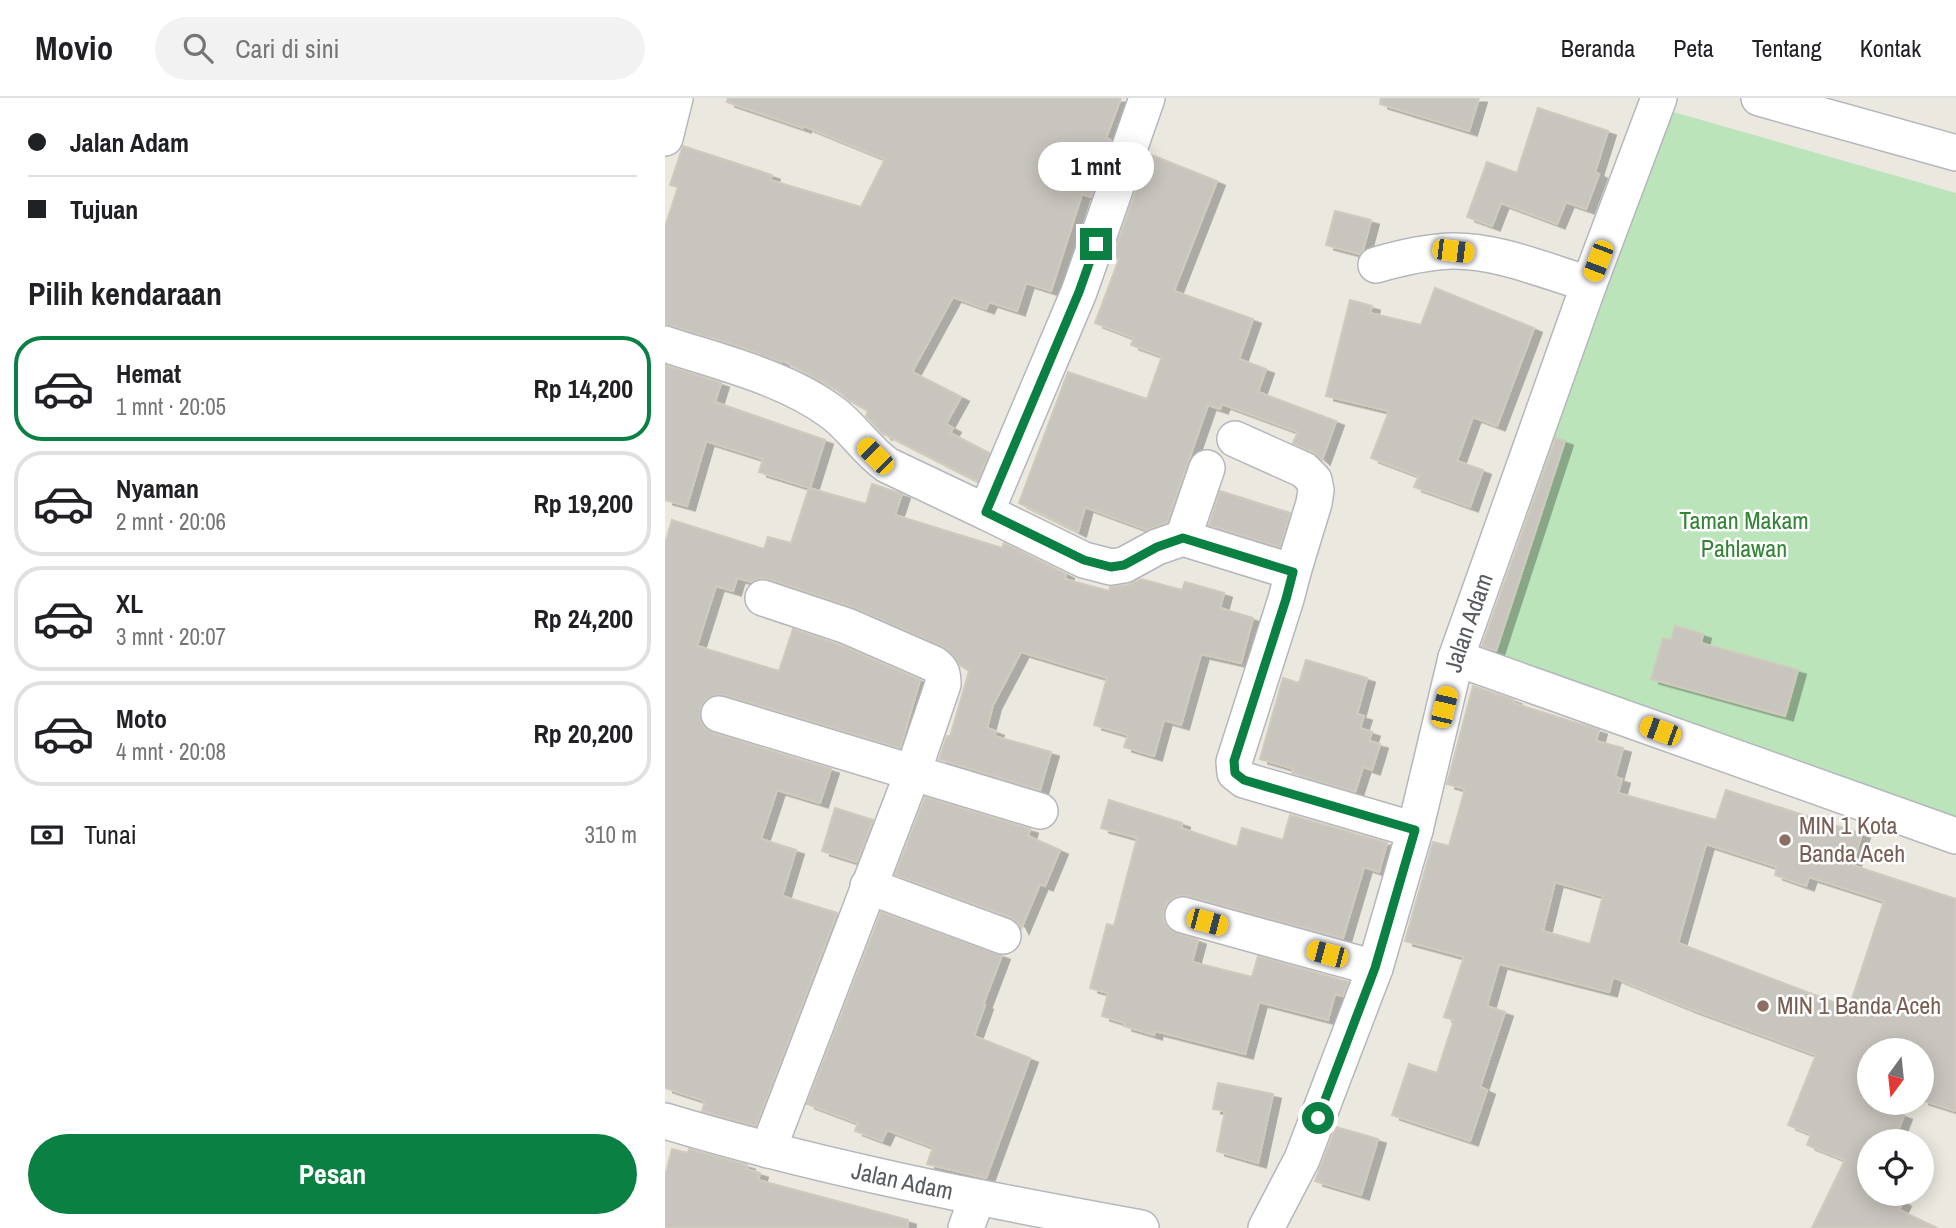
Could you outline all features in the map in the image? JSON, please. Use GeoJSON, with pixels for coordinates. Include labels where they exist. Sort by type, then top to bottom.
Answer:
{"type":"FeatureCollection","features":[{"type":"Feature","properties":{"kind":"street"},"geometry":{"type":"LineString","coordinates":[[665,138],[675,98]]}},
{"type":"Feature","properties":{"kind":"street"},"geometry":{"type":"LineString","coordinates":[[986,512],[1079,292],[1147,98]]}},
{"type":"Feature","properties":{"kind":"street","name":"Jalan Adam"},"geometry":{"type":"LineString","coordinates":[[1266,1228],[1301,1159],[1375,968],[1415,830],[1456,658],[1589,284],[1659,98]]}},
{"type":"Feature","properties":{"kind":"street"},"geometry":{"type":"LineString","coordinates":[[1759,98],[1956,153]]}},
{"type":"Feature","properties":{"kind":"street"},"geometry":{"type":"LineString","coordinates":[[1376,265],[1401,257],[1453,251],[1496,257],[1589,284]]}},
{"type":"Feature","properties":{"kind":"street"},"geometry":{"type":"LineString","coordinates":[[665,344],[756,374],[809,398],[832,412],[887,465],[1084,560],[1111,567],[1124,565],[1157,547],[1183,538],[1293,572]]}},
{"type":"Feature","properties":{"kind":"street"},"geometry":{"type":"LineString","coordinates":[[1235,439],[1304,470],[1314,480],[1316,490],[1286,599],[1234,761],[1235,773],[1244,780],[1415,830]]}},
{"type":"Feature","properties":{"kind":"street"},"geometry":{"type":"LineString","coordinates":[[1183,538],[1207,468]]}},
{"type":"Feature","properties":{"kind":"street"},"geometry":{"type":"LineString","coordinates":[[763,598],[847,626],[935,664],[941,669],[943,684],[913,772],[768,1150]]}},
{"type":"Feature","properties":{"kind":"street"},"geometry":{"type":"LineString","coordinates":[[1456,658],[1956,836]]}},
{"type":"Feature","properties":{"kind":"street"},"geometry":{"type":"LineString","coordinates":[[719,714],[1040,811]]}},
{"type":"Feature","properties":{"kind":"street"},"geometry":{"type":"LineString","coordinates":[[868,886],[1003,936]]}},
{"type":"Feature","properties":{"kind":"street"},"geometry":{"type":"LineString","coordinates":[[1183,915],[1375,968]]}},
{"type":"Feature","properties":{"kind":"street","name":"Jalan Adam"},"geometry":{"type":"LineString","coordinates":[[665,1122],[768,1150],[971,1213],[1141,1228]]}},
{"type":"Feature","properties":{"kind":"green space","name":"Taman Makam Pahlawan"},"geometry":{"type":"Polygon","coordinates":[[[1663,109],[1956,193],[1956,826],[1475,671],[1663,109]]]}},
{"type":"Feature","properties":{"kind":"building"},"geometry":{"type":"Polygon","coordinates":[[[728,98],[1121,98],[1106,138],[1111,140],[1091,197],[1082,194],[1051,291],[1026,283],[1017,311],[989,302],[986,309],[953,297],[912,372],[961,397],[946,424],[953,428],[950,433],[989,453],[977,481],[884,435],[866,416],[868,410],[782,360],[781,362],[736,345],[665,324],[665,227],[678,187],[670,185],[683,146],[772,175],[770,180],[861,207],[885,159],[804,126],[803,128],[727,102],[728,98]]]}},
{"type":"Feature","properties":{"kind":"building"},"geometry":{"type":"Polygon","coordinates":[[[1381,98],[1479,98],[1469,131],[1380,104],[1381,98]]]}},
{"type":"Feature","properties":{"kind":"building"},"geometry":{"type":"Polygon","coordinates":[[[1538,108],[1608,131],[1595,172],[1599,174],[1586,209],[1566,202],[1557,224],[1501,203],[1492,226],[1467,217],[1487,162],[1517,173],[1538,108]]]}},
{"type":"Feature","properties":{"kind":"building"},"geometry":{"type":"Polygon","coordinates":[[[1149,154],[1217,181],[1174,291],[1253,319],[1239,359],[1266,369],[1258,392],[1336,421],[1322,460],[1313,452],[1293,443],[1298,432],[1222,404],[1220,409],[1208,405],[1167,522],[1147,530],[1085,507],[1078,532],[1019,503],[1068,372],[1147,399],[1162,356],[1131,345],[1134,338],[1095,323],[1119,259],[1114,257],[1118,241],[1149,154]]]}},
{"type":"Feature","properties":{"kind":"building"},"geometry":{"type":"Polygon","coordinates":[[[1335,211],[1371,220],[1360,254],[1326,245],[1335,211]]]}},
{"type":"Feature","properties":{"kind":"building"},"geometry":{"type":"Polygon","coordinates":[[[1435,288],[1534,328],[1497,426],[1473,417],[1457,461],[1483,470],[1470,507],[1414,487],[1419,476],[1371,458],[1389,411],[1326,396],[1350,300],[1372,306],[1370,313],[1421,325],[1435,288]]]}},
{"type":"Feature","properties":{"kind":"building"},"geometry":{"type":"Polygon","coordinates":[[[665,365],[721,383],[715,402],[825,440],[810,488],[759,472],[763,459],[706,441],[687,506],[665,500],[665,365]]]}},
{"type":"Feature","properties":{"kind":"building"},"geometry":{"type":"Polygon","coordinates":[[[1556,438],[1565,441],[1496,651],[1482,646],[1556,438]]]}},
{"type":"Feature","properties":{"kind":"building"},"geometry":{"type":"Polygon","coordinates":[[[872,484],[902,494],[895,515],[1002,548],[1004,543],[1066,574],[1065,579],[1109,591],[1110,587],[1128,585],[1141,579],[1182,590],[1185,582],[1224,593],[1220,608],[1253,618],[1241,663],[1201,654],[1181,725],[1164,720],[1154,756],[1124,747],[1128,735],[1094,725],[1107,678],[1021,652],[993,705],[987,728],[996,731],[994,736],[1051,752],[1040,790],[939,759],[947,736],[950,737],[969,671],[961,666],[946,648],[855,608],[769,579],[760,578],[752,582],[737,578],[733,591],[716,586],[697,646],[779,671],[793,629],[840,645],[920,680],[900,748],[725,695],[714,695],[706,699],[700,708],[700,719],[704,727],[713,733],[831,769],[820,803],[777,790],[761,839],[796,850],[782,896],[837,913],[756,1126],[702,1111],[705,1101],[665,1088],[665,543],[672,520],[764,549],[768,537],[791,543],[809,488],[866,504],[872,484]]]}},
{"type":"Feature","properties":{"kind":"building"},"geometry":{"type":"Polygon","coordinates":[[[1220,491],[1290,513],[1280,547],[1209,525],[1220,491]]]}},
{"type":"Feature","properties":{"kind":"building"},"geometry":{"type":"Polygon","coordinates":[[[1675,626],[1703,634],[1701,643],[1798,670],[1785,716],[1651,679],[1663,638],[1671,640],[1675,626]]]}},
{"type":"Feature","properties":{"kind":"building"},"geometry":{"type":"Polygon","coordinates":[[[1306,660],[1367,678],[1357,714],[1364,716],[1360,728],[1372,732],[1369,741],[1380,744],[1372,770],[1363,767],[1355,792],[1292,773],[1294,769],[1260,759],[1283,678],[1299,683],[1306,660]]]}},
{"type":"Feature","properties":{"kind":"building"},"geometry":{"type":"Polygon","coordinates":[[[1473,686],[1514,700],[1513,703],[1599,730],[1596,741],[1623,748],[1615,777],[1622,779],[1618,793],[1716,820],[1726,790],[1862,834],[1852,865],[1956,899],[1956,1111],[1934,1104],[1934,1038],[1857,1038],[1857,1115],[1904,1115],[1899,1129],[1857,1129],[1857,1206],[1901,1206],[1899,1210],[1937,1228],[1812,1228],[1845,1160],[1807,1145],[1811,1134],[1788,1125],[1816,1055],[1613,977],[1609,992],[1499,964],[1487,1006],[1505,1012],[1480,1087],[1487,1090],[1470,1141],[1392,1115],[1409,1064],[1437,1073],[1454,1020],[1444,1017],[1464,957],[1405,941],[1433,842],[1449,846],[1465,789],[1447,784],[1473,686]],[[1706,844],[1678,943],[1849,1008],[1884,901],[1809,877],[1806,886],[1775,875],[1777,867],[1706,844]],[[1555,882],[1543,931],[1590,944],[1603,896],[1555,882]]]}},
{"type":"Feature","properties":{"kind":"building"},"geometry":{"type":"Polygon","coordinates":[[[925,797],[1030,829],[1028,836],[1060,850],[1045,886],[1040,884],[1021,929],[1010,917],[895,875],[925,797]]]}},
{"type":"Feature","properties":{"kind":"building"},"geometry":{"type":"Polygon","coordinates":[[[1109,800],[1182,823],[1181,828],[1237,847],[1242,828],[1283,840],[1290,815],[1387,843],[1379,872],[1364,867],[1343,938],[1188,896],[1177,896],[1168,901],[1164,909],[1163,919],[1169,930],[1198,940],[1192,962],[1252,977],[1258,956],[1348,982],[1343,996],[1335,994],[1328,1020],[1259,1002],[1245,1054],[1155,1031],[1154,1035],[1102,1016],[1108,993],[1090,988],[1107,924],[1114,926],[1137,838],[1101,828],[1109,800]]]}},
{"type":"Feature","properties":{"kind":"building"},"geometry":{"type":"Polygon","coordinates":[[[835,808],[873,820],[857,862],[822,851],[835,808]]]}},
{"type":"Feature","properties":{"kind":"building"},"geometry":{"type":"Polygon","coordinates":[[[881,912],[1002,955],[974,1036],[1030,1058],[986,1178],[927,1164],[933,1147],[887,1130],[882,1141],[855,1131],[858,1123],[807,1104],[881,912]]]}},
{"type":"Feature","properties":{"kind":"building"},"geometry":{"type":"Polygon","coordinates":[[[1218,1083],[1273,1094],[1258,1163],[1217,1151],[1225,1111],[1213,1109],[1218,1083]]]}},
{"type":"Feature","properties":{"kind":"building"},"geometry":{"type":"Polygon","coordinates":[[[1336,1127],[1378,1139],[1361,1195],[1315,1181],[1336,1127]]]}},
{"type":"Feature","properties":{"kind":"building"},"geometry":{"type":"Polygon","coordinates":[[[672,1149],[688,1153],[689,1149],[747,1165],[746,1169],[760,1173],[758,1180],[908,1220],[907,1228],[665,1228],[665,1176],[672,1149]]]}},
{"type":"Feature","properties":{"kind":"place","name":"MIN 1 Kota Banda Aceh"},"geometry":{"type":"Point","coordinates":[1785,840]}},
{"type":"Feature","properties":{"kind":"place","name":"MIN 1 Banda Aceh"},"geometry":{"type":"Point","coordinates":[1763,1006]}},
{"type":"Feature","properties":{"kind":"route"},"geometry":{"type":"LineString","coordinates":[[1096,244],[1079,292],[986,512],[1099,565],[1124,565],[1170,541],[1183,538],[1293,572],[1234,761],[1235,773],[1244,780],[1415,830],[1375,968],[1318,1118]]}}]}
